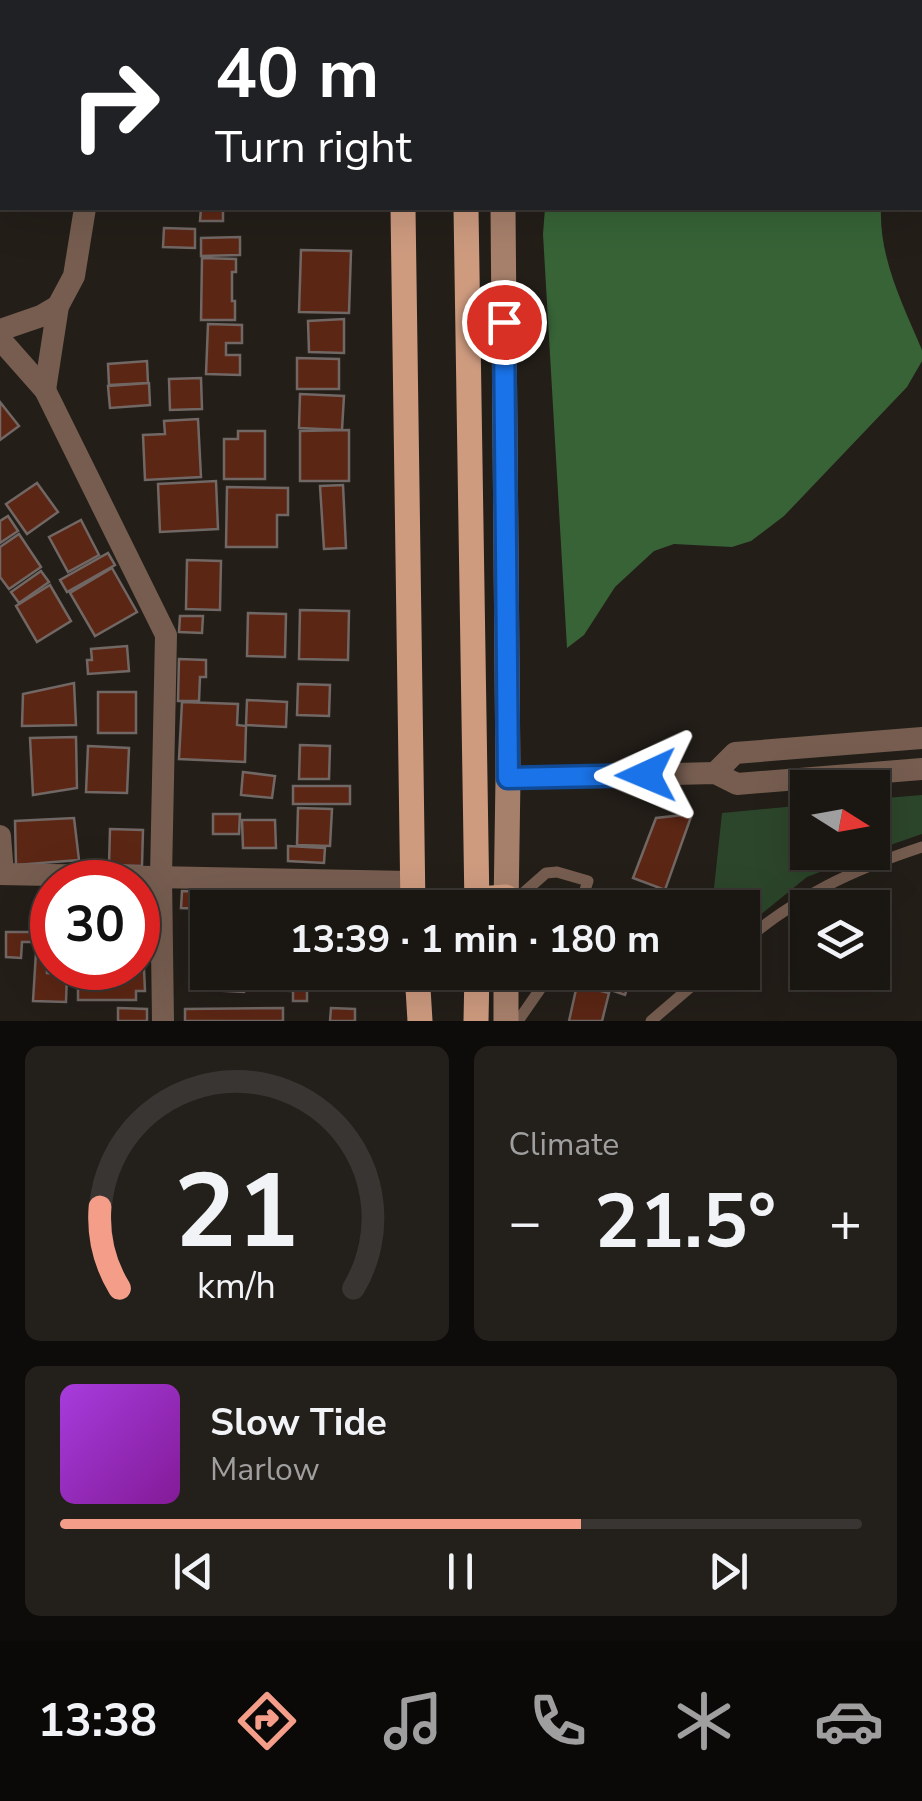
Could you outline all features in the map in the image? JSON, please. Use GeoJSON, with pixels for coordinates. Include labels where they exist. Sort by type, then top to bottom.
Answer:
{"type":"FeatureCollection","features":[{"type":"Feature","properties":{"kind":"main road"},"geometry":{"type":"LineString","coordinates":[[404,210],[412,890]]}},
{"type":"Feature","properties":{"kind":"main road"},"geometry":{"type":"LineString","coordinates":[[466,210],[477,890]]}},
{"type":"Feature","properties":{"kind":"main road"},"geometry":{"type":"LineString","coordinates":[[418,990],[420,1021]]}},
{"type":"Feature","properties":{"kind":"main road"},"geometry":{"type":"LineString","coordinates":[[476,990],[476,1021]]}},
{"type":"Feature","properties":{"kind":"street"},"geometry":{"type":"LineString","coordinates":[[45,390],[58,306],[74,276],[85,210]]}},
{"type":"Feature","properties":{"kind":"street"},"geometry":{"type":"LineString","coordinates":[[503,210],[506,890]]}},
{"type":"Feature","properties":{"kind":"street"},"geometry":{"type":"LineString","coordinates":[[0,330],[58,306]]}},
{"type":"Feature","properties":{"kind":"street"},"geometry":{"type":"LineString","coordinates":[[0,339],[45,390],[166,635],[162,1021]]}},
{"type":"Feature","properties":{"kind":"street"},"geometry":{"type":"LineString","coordinates":[[715,773],[735,752],[922,738]]}},
{"type":"Feature","properties":{"kind":"street"},"geometry":{"type":"LineString","coordinates":[[508,778],[715,773],[736,784],[922,768]]}},
{"type":"Feature","properties":{"kind":"street"},"geometry":{"type":"LineString","coordinates":[[0,836],[1,874],[161,876],[346,890]]}},
{"type":"Feature","properties":{"kind":"street"},"geometry":{"type":"LineString","coordinates":[[506,990],[506,1021]]}},
{"type":"Feature","properties":{"kind":"lane"},"geometry":{"type":"LineString","coordinates":[[760,928],[814,892],[870,865],[922,848]]}},
{"type":"Feature","properties":{"kind":"lane"},"geometry":{"type":"LineString","coordinates":[[527,890],[546,873],[557,872],[588,882],[585,890]]}},
{"type":"Feature","properties":{"kind":"lane"},"geometry":{"type":"LineString","coordinates":[[518,1021],[540,990]]}},
{"type":"Feature","properties":{"kind":"lane"},"geometry":{"type":"LineString","coordinates":[[651,1021],[687,990]]}},
{"type":"Feature","properties":{"kind":"green space"},"geometry":{"type":"Polygon","coordinates":[[[545,210],[881,210],[888,263],[922,350],[922,361],[907,387],[784,516],[751,541],[732,547],[674,544],[654,551],[615,587],[584,635],[567,648],[543,234],[545,210]]]}},
{"type":"Feature","properties":{"kind":"green space"},"geometry":{"type":"Polygon","coordinates":[[[922,795],[922,834],[890,845],[890,798],[922,795]]]}},
{"type":"Feature","properties":{"kind":"green space"},"geometry":{"type":"Polygon","coordinates":[[[790,807],[790,870],[825,870],[807,877],[760,915],[760,890],[714,890],[722,813],[790,807]]]}},
{"type":"Feature","properties":{"kind":"building"},"geometry":{"type":"Polygon","coordinates":[[[201,210],[223,210],[223,221],[200,221],[201,210]]]}},
{"type":"Feature","properties":{"kind":"building"},"geometry":{"type":"Polygon","coordinates":[[[164,228],[195,229],[195,248],[163,247],[164,228]]]}},
{"type":"Feature","properties":{"kind":"building"},"geometry":{"type":"Polygon","coordinates":[[[240,237],[240,255],[201,256],[201,238],[240,237]]]}},
{"type":"Feature","properties":{"kind":"building"},"geometry":{"type":"Polygon","coordinates":[[[301,250],[351,251],[349,313],[299,312],[301,250]]]}},
{"type":"Feature","properties":{"kind":"building"},"geometry":{"type":"Polygon","coordinates":[[[202,258],[236,259],[236,272],[232,272],[235,320],[201,320],[202,258]]]}},
{"type":"Feature","properties":{"kind":"building"},"geometry":{"type":"Polygon","coordinates":[[[344,319],[344,353],[309,352],[308,321],[344,319]]]}},
{"type":"Feature","properties":{"kind":"building"},"geometry":{"type":"Polygon","coordinates":[[[208,324],[242,325],[242,343],[226,343],[226,355],[240,355],[240,375],[206,374],[208,324]]]}},
{"type":"Feature","properties":{"kind":"building"},"geometry":{"type":"Polygon","coordinates":[[[297,358],[339,359],[339,389],[297,389],[297,358]]]}},
{"type":"Feature","properties":{"kind":"building"},"geometry":{"type":"Polygon","coordinates":[[[147,361],[148,383],[109,385],[108,364],[147,361]]]}},
{"type":"Feature","properties":{"kind":"building"},"geometry":{"type":"Polygon","coordinates":[[[201,378],[202,409],[170,410],[169,379],[201,378]]]}},
{"type":"Feature","properties":{"kind":"building"},"geometry":{"type":"Polygon","coordinates":[[[149,383],[150,405],[110,408],[108,386],[149,383]]]}},
{"type":"Feature","properties":{"kind":"building"},"geometry":{"type":"Polygon","coordinates":[[[300,394],[344,396],[342,430],[299,428],[300,394]]]}},
{"type":"Feature","properties":{"kind":"building"},"geometry":{"type":"Polygon","coordinates":[[[0,402],[19,426],[0,440],[0,402]]]}},
{"type":"Feature","properties":{"kind":"building"},"geometry":{"type":"Polygon","coordinates":[[[198,419],[201,477],[145,480],[143,435],[165,434],[164,421],[198,419]]]}},
{"type":"Feature","properties":{"kind":"building"},"geometry":{"type":"Polygon","coordinates":[[[349,430],[349,481],[300,481],[300,431],[349,430]]]}},
{"type":"Feature","properties":{"kind":"building"},"geometry":{"type":"Polygon","coordinates":[[[238,431],[265,431],[265,479],[224,479],[224,439],[238,439],[238,431]]]}},
{"type":"Feature","properties":{"kind":"building"},"geometry":{"type":"Polygon","coordinates":[[[216,481],[218,529],[160,532],[158,484],[216,481]]]}},
{"type":"Feature","properties":{"kind":"building"},"geometry":{"type":"Polygon","coordinates":[[[37,483],[58,512],[27,534],[6,504],[37,483]]]}},
{"type":"Feature","properties":{"kind":"building"},"geometry":{"type":"Polygon","coordinates":[[[343,485],[346,548],[324,549],[320,486],[343,485]]]}},
{"type":"Feature","properties":{"kind":"building"},"geometry":{"type":"Polygon","coordinates":[[[227,487],[288,488],[288,515],[277,515],[277,547],[226,547],[227,487]]]}},
{"type":"Feature","properties":{"kind":"building"},"geometry":{"type":"Polygon","coordinates":[[[8,516],[18,531],[0,543],[0,521],[8,516]]]}},
{"type":"Feature","properties":{"kind":"building"},"geometry":{"type":"Polygon","coordinates":[[[81,520],[99,555],[68,572],[49,537],[81,520]]]}},
{"type":"Feature","properties":{"kind":"building"},"geometry":{"type":"Polygon","coordinates":[[[19,534],[41,567],[9,589],[0,577],[0,547],[19,534]]]}},
{"type":"Feature","properties":{"kind":"building"},"geometry":{"type":"Polygon","coordinates":[[[108,553],[115,565],[67,592],[60,580],[108,553]]]}},
{"type":"Feature","properties":{"kind":"building"},"geometry":{"type":"Polygon","coordinates":[[[187,560],[221,561],[220,610],[186,609],[187,560]]]}},
{"type":"Feature","properties":{"kind":"building"},"geometry":{"type":"Polygon","coordinates":[[[112,568],[137,612],[95,636],[70,593],[112,568]]]}},
{"type":"Feature","properties":{"kind":"building"},"geometry":{"type":"Polygon","coordinates":[[[41,571],[49,582],[19,603],[11,592],[41,571]]]}},
{"type":"Feature","properties":{"kind":"building"},"geometry":{"type":"Polygon","coordinates":[[[50,585],[71,621],[37,642],[16,606],[50,585]]]}},
{"type":"Feature","properties":{"kind":"building"},"geometry":{"type":"Polygon","coordinates":[[[300,610],[349,611],[348,660],[299,659],[300,610]]]}},
{"type":"Feature","properties":{"kind":"building"},"geometry":{"type":"Polygon","coordinates":[[[248,613],[286,614],[285,657],[247,656],[248,613]]]}},
{"type":"Feature","properties":{"kind":"building"},"geometry":{"type":"Polygon","coordinates":[[[180,616],[203,616],[202,633],[179,632],[180,616]]]}},
{"type":"Feature","properties":{"kind":"building"},"geometry":{"type":"Polygon","coordinates":[[[127,646],[129,671],[88,674],[91,649],[127,646]]]}},
{"type":"Feature","properties":{"kind":"building"},"geometry":{"type":"Polygon","coordinates":[[[179,659],[206,660],[206,677],[200,677],[199,701],[178,701],[179,659]]]}},
{"type":"Feature","properties":{"kind":"building"},"geometry":{"type":"Polygon","coordinates":[[[74,683],[76,725],[22,726],[23,694],[74,683]]]}},
{"type":"Feature","properties":{"kind":"building"},"geometry":{"type":"Polygon","coordinates":[[[298,684],[330,685],[329,716],[297,715],[298,684]]]}},
{"type":"Feature","properties":{"kind":"building"},"geometry":{"type":"Polygon","coordinates":[[[98,692],[136,692],[136,733],[98,733],[98,692]]]}},
{"type":"Feature","properties":{"kind":"building"},"geometry":{"type":"Polygon","coordinates":[[[247,700],[287,702],[286,727],[246,725],[247,700]]]}},
{"type":"Feature","properties":{"kind":"building"},"geometry":{"type":"Polygon","coordinates":[[[182,702],[238,704],[237,725],[246,726],[245,762],[179,759],[182,702]]]}},
{"type":"Feature","properties":{"kind":"building"},"geometry":{"type":"Polygon","coordinates":[[[76,737],[77,788],[33,795],[30,738],[76,737]]]}},
{"type":"Feature","properties":{"kind":"building"},"geometry":{"type":"Polygon","coordinates":[[[300,745],[330,746],[329,779],[299,779],[300,745]]]}},
{"type":"Feature","properties":{"kind":"building"},"geometry":{"type":"Polygon","coordinates":[[[88,746],[129,748],[127,793],[86,792],[88,746]]]}},
{"type":"Feature","properties":{"kind":"building"},"geometry":{"type":"Polygon","coordinates":[[[243,772],[275,776],[272,798],[241,795],[243,772]]]}},
{"type":"Feature","properties":{"kind":"building"},"geometry":{"type":"Polygon","coordinates":[[[293,786],[350,786],[350,804],[293,804],[293,786]]]}},
{"type":"Feature","properties":{"kind":"building"},"geometry":{"type":"Polygon","coordinates":[[[298,808],[332,809],[330,846],[297,845],[298,808]]]}},
{"type":"Feature","properties":{"kind":"building"},"geometry":{"type":"Polygon","coordinates":[[[213,814],[240,814],[239,834],[213,834],[213,814]]]}},
{"type":"Feature","properties":{"kind":"building"},"geometry":{"type":"Polygon","coordinates":[[[692,814],[665,890],[633,878],[656,818],[692,814]]]}},
{"type":"Feature","properties":{"kind":"building"},"geometry":{"type":"Polygon","coordinates":[[[74,818],[79,860],[30,860],[30,864],[16,865],[15,821],[74,818]]]}},
{"type":"Feature","properties":{"kind":"building"},"geometry":{"type":"Polygon","coordinates":[[[242,820],[275,820],[276,848],[243,848],[242,820]]]}},
{"type":"Feature","properties":{"kind":"building"},"geometry":{"type":"Polygon","coordinates":[[[110,829],[143,830],[142,860],[109,860],[110,829]]]}},
{"type":"Feature","properties":{"kind":"building"},"geometry":{"type":"Polygon","coordinates":[[[288,846],[325,848],[324,863],[288,861],[288,846]]]}},
{"type":"Feature","properties":{"kind":"building"},"geometry":{"type":"Polygon","coordinates":[[[182,891],[190,891],[190,908],[181,908],[182,891]]]}},
{"type":"Feature","properties":{"kind":"building"},"geometry":{"type":"Polygon","coordinates":[[[6,932],[30,932],[30,942],[22,942],[21,958],[6,957],[6,932]]]}},
{"type":"Feature","properties":{"kind":"building"},"geometry":{"type":"Polygon","coordinates":[[[34,990],[66,990],[66,1002],[33,1001],[34,990]]]}},
{"type":"Feature","properties":{"kind":"building"},"geometry":{"type":"Polygon","coordinates":[[[78,990],[145,990],[136,991],[136,1000],[78,1000],[78,990]]]}},
{"type":"Feature","properties":{"kind":"building"},"geometry":{"type":"Polygon","coordinates":[[[268,990],[307,990],[307,1001],[293,1001],[293,991],[268,990]]]}},
{"type":"Feature","properties":{"kind":"building"},"geometry":{"type":"Polygon","coordinates":[[[576,990],[609,993],[602,1021],[569,1021],[576,990]]]}},
{"type":"Feature","properties":{"kind":"building"},"geometry":{"type":"Polygon","coordinates":[[[118,1008],[147,1009],[147,1021],[118,1021],[118,1008]]]}},
{"type":"Feature","properties":{"kind":"building"},"geometry":{"type":"Polygon","coordinates":[[[283,1008],[283,1021],[185,1021],[185,1009],[283,1008]]]}},
{"type":"Feature","properties":{"kind":"building"},"geometry":{"type":"Polygon","coordinates":[[[331,1008],[355,1009],[355,1021],[330,1021],[331,1008]]]}},
{"type":"Feature","properties":{"kind":"route"},"geometry":{"type":"LineString","coordinates":[[504,322],[508,778],[646,775]]}}]}
